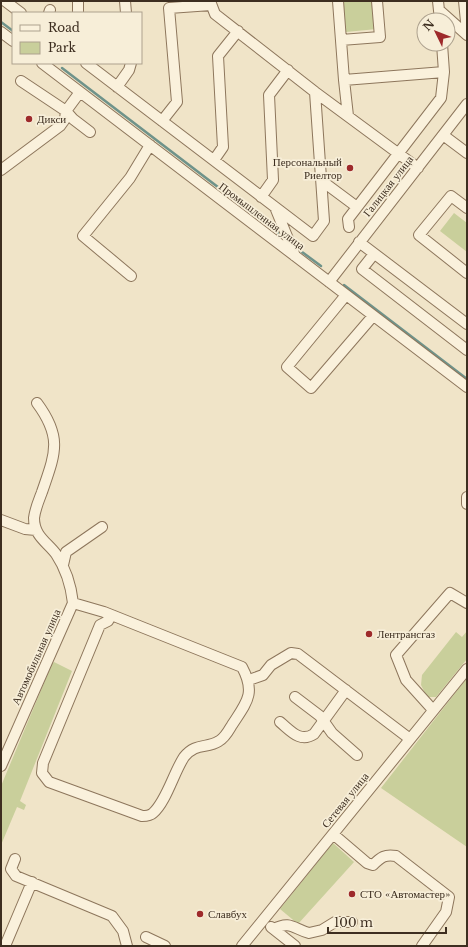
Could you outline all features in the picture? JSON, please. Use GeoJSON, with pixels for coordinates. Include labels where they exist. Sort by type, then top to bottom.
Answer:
{"type":"FeatureCollection","features":[{"type":"Feature","properties":{"kind":"street"},"geometry":{"type":"LineString","coordinates":[[5,1],[19,12]]}},
{"type":"Feature","properties":{"kind":"street"},"geometry":{"type":"LineString","coordinates":[[78,1],[78,12]]}},
{"type":"Feature","properties":{"kind":"street"},"geometry":{"type":"LineString","coordinates":[[125,1],[126,12]]}},
{"type":"Feature","properties":{"kind":"street"},"geometry":{"type":"LineString","coordinates":[[338,1],[348,116]]}},
{"type":"Feature","properties":{"kind":"street"},"geometry":{"type":"LineString","coordinates":[[341,40],[380,37],[377,1]]}},
{"type":"Feature","properties":{"kind":"street"},"geometry":{"type":"LineString","coordinates":[[464,1],[467,33]]}},
{"type":"Feature","properties":{"kind":"street"},"geometry":{"type":"LineString","coordinates":[[162,121],[177,102],[169,8],[210,3],[215,14],[315,92],[418,168]]}},
{"type":"Feature","properties":{"kind":"street"},"geometry":{"type":"LineString","coordinates":[[439,10],[467,33]]}},
{"type":"Feature","properties":{"kind":"street"},"geometry":{"type":"LineString","coordinates":[[214,160],[223,146],[218,56],[238,31]]}},
{"type":"Feature","properties":{"kind":"street"},"geometry":{"type":"LineString","coordinates":[[1,32],[12,40]]}},
{"type":"Feature","properties":{"kind":"street"},"geometry":{"type":"LineString","coordinates":[[349,227],[348,219],[441,98],[444,72],[443,52]]}},
{"type":"Feature","properties":{"kind":"street"},"geometry":{"type":"LineString","coordinates":[[87,64],[313,236],[324,221],[315,92]]}},
{"type":"Feature","properties":{"kind":"street"},"geometry":{"type":"LineString","coordinates":[[117,87],[129,70],[131,64]]}},
{"type":"Feature","properties":{"kind":"street","name":"Промышленная улица"},"geometry":{"type":"LineString","coordinates":[[54,67],[80,92],[467,387]]}},
{"type":"Feature","properties":{"kind":"street"},"geometry":{"type":"LineString","coordinates":[[261,197],[273,180],[269,95],[288,70]]}},
{"type":"Feature","properties":{"kind":"street"},"geometry":{"type":"LineString","coordinates":[[344,80],[444,72]]}},
{"type":"Feature","properties":{"kind":"street"},"geometry":{"type":"LineString","coordinates":[[21,81],[66,111],[73,120],[90,132]]}},
{"type":"Feature","properties":{"kind":"street"},"geometry":{"type":"LineString","coordinates":[[1,170],[60,126],[65,119],[66,111],[80,92]]}},
{"type":"Feature","properties":{"kind":"street","name":"Галицкая улица"},"geometry":{"type":"LineString","coordinates":[[329,282],[418,168],[446,137],[467,104]]}},
{"type":"Feature","properties":{"kind":"street"},"geometry":{"type":"LineString","coordinates":[[446,137],[467,153]]}},
{"type":"Feature","properties":{"kind":"street"},"geometry":{"type":"LineString","coordinates":[[131,276],[83,236],[130,178],[150,145]]}},
{"type":"Feature","properties":{"kind":"street"},"geometry":{"type":"LineString","coordinates":[[322,182],[357,207]]}},
{"type":"Feature","properties":{"kind":"street"},"geometry":{"type":"LineString","coordinates":[[467,208],[451,196],[419,235],[467,273]]}},
{"type":"Feature","properties":{"kind":"street"},"geometry":{"type":"LineString","coordinates":[[275,207],[295,256]]}},
{"type":"Feature","properties":{"kind":"street"},"geometry":{"type":"LineString","coordinates":[[359,242],[467,324]]}},
{"type":"Feature","properties":{"kind":"street"},"geometry":{"type":"LineString","coordinates":[[374,254],[362,269],[467,350]]}},
{"type":"Feature","properties":{"kind":"street"},"geometry":{"type":"LineString","coordinates":[[346,295],[287,367],[311,388],[373,316]]}},
{"type":"Feature","properties":{"kind":"street"},"geometry":{"type":"LineString","coordinates":[[37,403],[47,417],[56,446],[53,461],[36,509],[36,530],[42,540],[55,553],[63,565],[69,580],[73,603],[111,615],[242,667],[249,680],[250,692],[246,704],[222,740],[215,744],[198,746],[184,757],[158,808],[152,814],[142,816],[49,782],[42,773],[43,764],[100,625],[108,620],[111,615]]}},
{"type":"Feature","properties":{"kind":"street"},"geometry":{"type":"LineString","coordinates":[[467,497],[467,504]]}},
{"type":"Feature","properties":{"kind":"street"},"geometry":{"type":"LineString","coordinates":[[1,520],[25,529],[36,530]]}},
{"type":"Feature","properties":{"kind":"street"},"geometry":{"type":"LineString","coordinates":[[63,565],[66,552],[102,527]]}},
{"type":"Feature","properties":{"kind":"street"},"geometry":{"type":"LineString","coordinates":[[434,710],[406,680],[396,655],[450,593],[467,603]]}},
{"type":"Feature","properties":{"kind":"street","name":"Автомобильная улица"},"geometry":{"type":"LineString","coordinates":[[1,766],[73,603]]}},
{"type":"Feature","properties":{"kind":"street"},"geometry":{"type":"LineString","coordinates":[[249,680],[263,675],[271,665],[291,652],[298,654],[410,739]]}},
{"type":"Feature","properties":{"kind":"street","name":"Сетевая улица"},"geometry":{"type":"LineString","coordinates":[[242,946],[467,669]]}},
{"type":"Feature","properties":{"kind":"street"},"geometry":{"type":"LineString","coordinates":[[280,722],[302,738],[308,738],[314,734],[346,690]]}},
{"type":"Feature","properties":{"kind":"street"},"geometry":{"type":"LineString","coordinates":[[295,697],[323,721],[332,733],[357,755]]}},
{"type":"Feature","properties":{"kind":"street"},"geometry":{"type":"LineString","coordinates":[[333,834],[367,863],[373,865],[382,857],[388,855],[396,856],[449,897],[446,912],[422,946]]}},
{"type":"Feature","properties":{"kind":"street"},"geometry":{"type":"LineString","coordinates":[[15,859],[11,869],[12,873],[112,916],[123,931],[127,946]]}},
{"type":"Feature","properties":{"kind":"street"},"geometry":{"type":"LineString","coordinates":[[5,946],[32,882]]}},
{"type":"Feature","properties":{"kind":"street"},"geometry":{"type":"LineString","coordinates":[[263,920],[295,946]]}},
{"type":"Feature","properties":{"kind":"street"},"geometry":{"type":"LineString","coordinates":[[274,930],[283,924],[288,924],[309,933],[322,930],[335,922],[352,922]]}},
{"type":"Feature","properties":{"kind":"street"},"geometry":{"type":"LineString","coordinates":[[146,937],[165,946]]}},
{"type":"Feature","properties":{"kind":"green space"},"geometry":{"type":"Polygon","coordinates":[[[343,1],[374,1],[377,29],[346,32],[343,1]]]}},
{"type":"Feature","properties":{"kind":"green space"},"geometry":{"type":"Polygon","coordinates":[[[454,213],[467,223],[467,252],[440,231],[454,213]]]}},
{"type":"Feature","properties":{"kind":"green space"},"geometry":{"type":"Polygon","coordinates":[[[467,631],[467,659],[436,697],[427,697],[421,685],[422,675],[456,632],[462,637],[467,631]]]}},
{"type":"Feature","properties":{"kind":"green space"},"geometry":{"type":"Polygon","coordinates":[[[54,662],[72,671],[20,801],[26,805],[24,810],[17,807],[1,845],[1,786],[54,662]]]}},
{"type":"Feature","properties":{"kind":"green space"},"geometry":{"type":"Polygon","coordinates":[[[467,678],[467,847],[381,788],[467,678]]]}},
{"type":"Feature","properties":{"kind":"green space"},"geometry":{"type":"Polygon","coordinates":[[[333,843],[354,862],[298,924],[280,909],[333,843]]]}},
{"type":"Feature","properties":{"kind":"waterway"},"geometry":{"type":"LineString","coordinates":[[1,22],[12,30]]}},
{"type":"Feature","properties":{"kind":"waterway"},"geometry":{"type":"LineString","coordinates":[[62,68],[278,233]]}},
{"type":"Feature","properties":{"kind":"waterway"},"geometry":{"type":"LineString","coordinates":[[298,249],[321,266]]}},
{"type":"Feature","properties":{"kind":"waterway"},"geometry":{"type":"LineString","coordinates":[[344,285],[467,379]]}},
{"type":"Feature","properties":{"kind":"place","name":"Дикси"},"geometry":{"type":"Point","coordinates":[29,119]}},
{"type":"Feature","properties":{"kind":"place","name":"Персональный Риелтор"},"geometry":{"type":"Point","coordinates":[350,168]}},
{"type":"Feature","properties":{"kind":"place","name":"Лентрансгаз"},"geometry":{"type":"Point","coordinates":[369,634]}},
{"type":"Feature","properties":{"kind":"place","name":"СТО «Автомастер»"},"geometry":{"type":"Point","coordinates":[352,894]}},
{"type":"Feature","properties":{"kind":"place","name":"Славбух"},"geometry":{"type":"Point","coordinates":[200,914]}}]}
